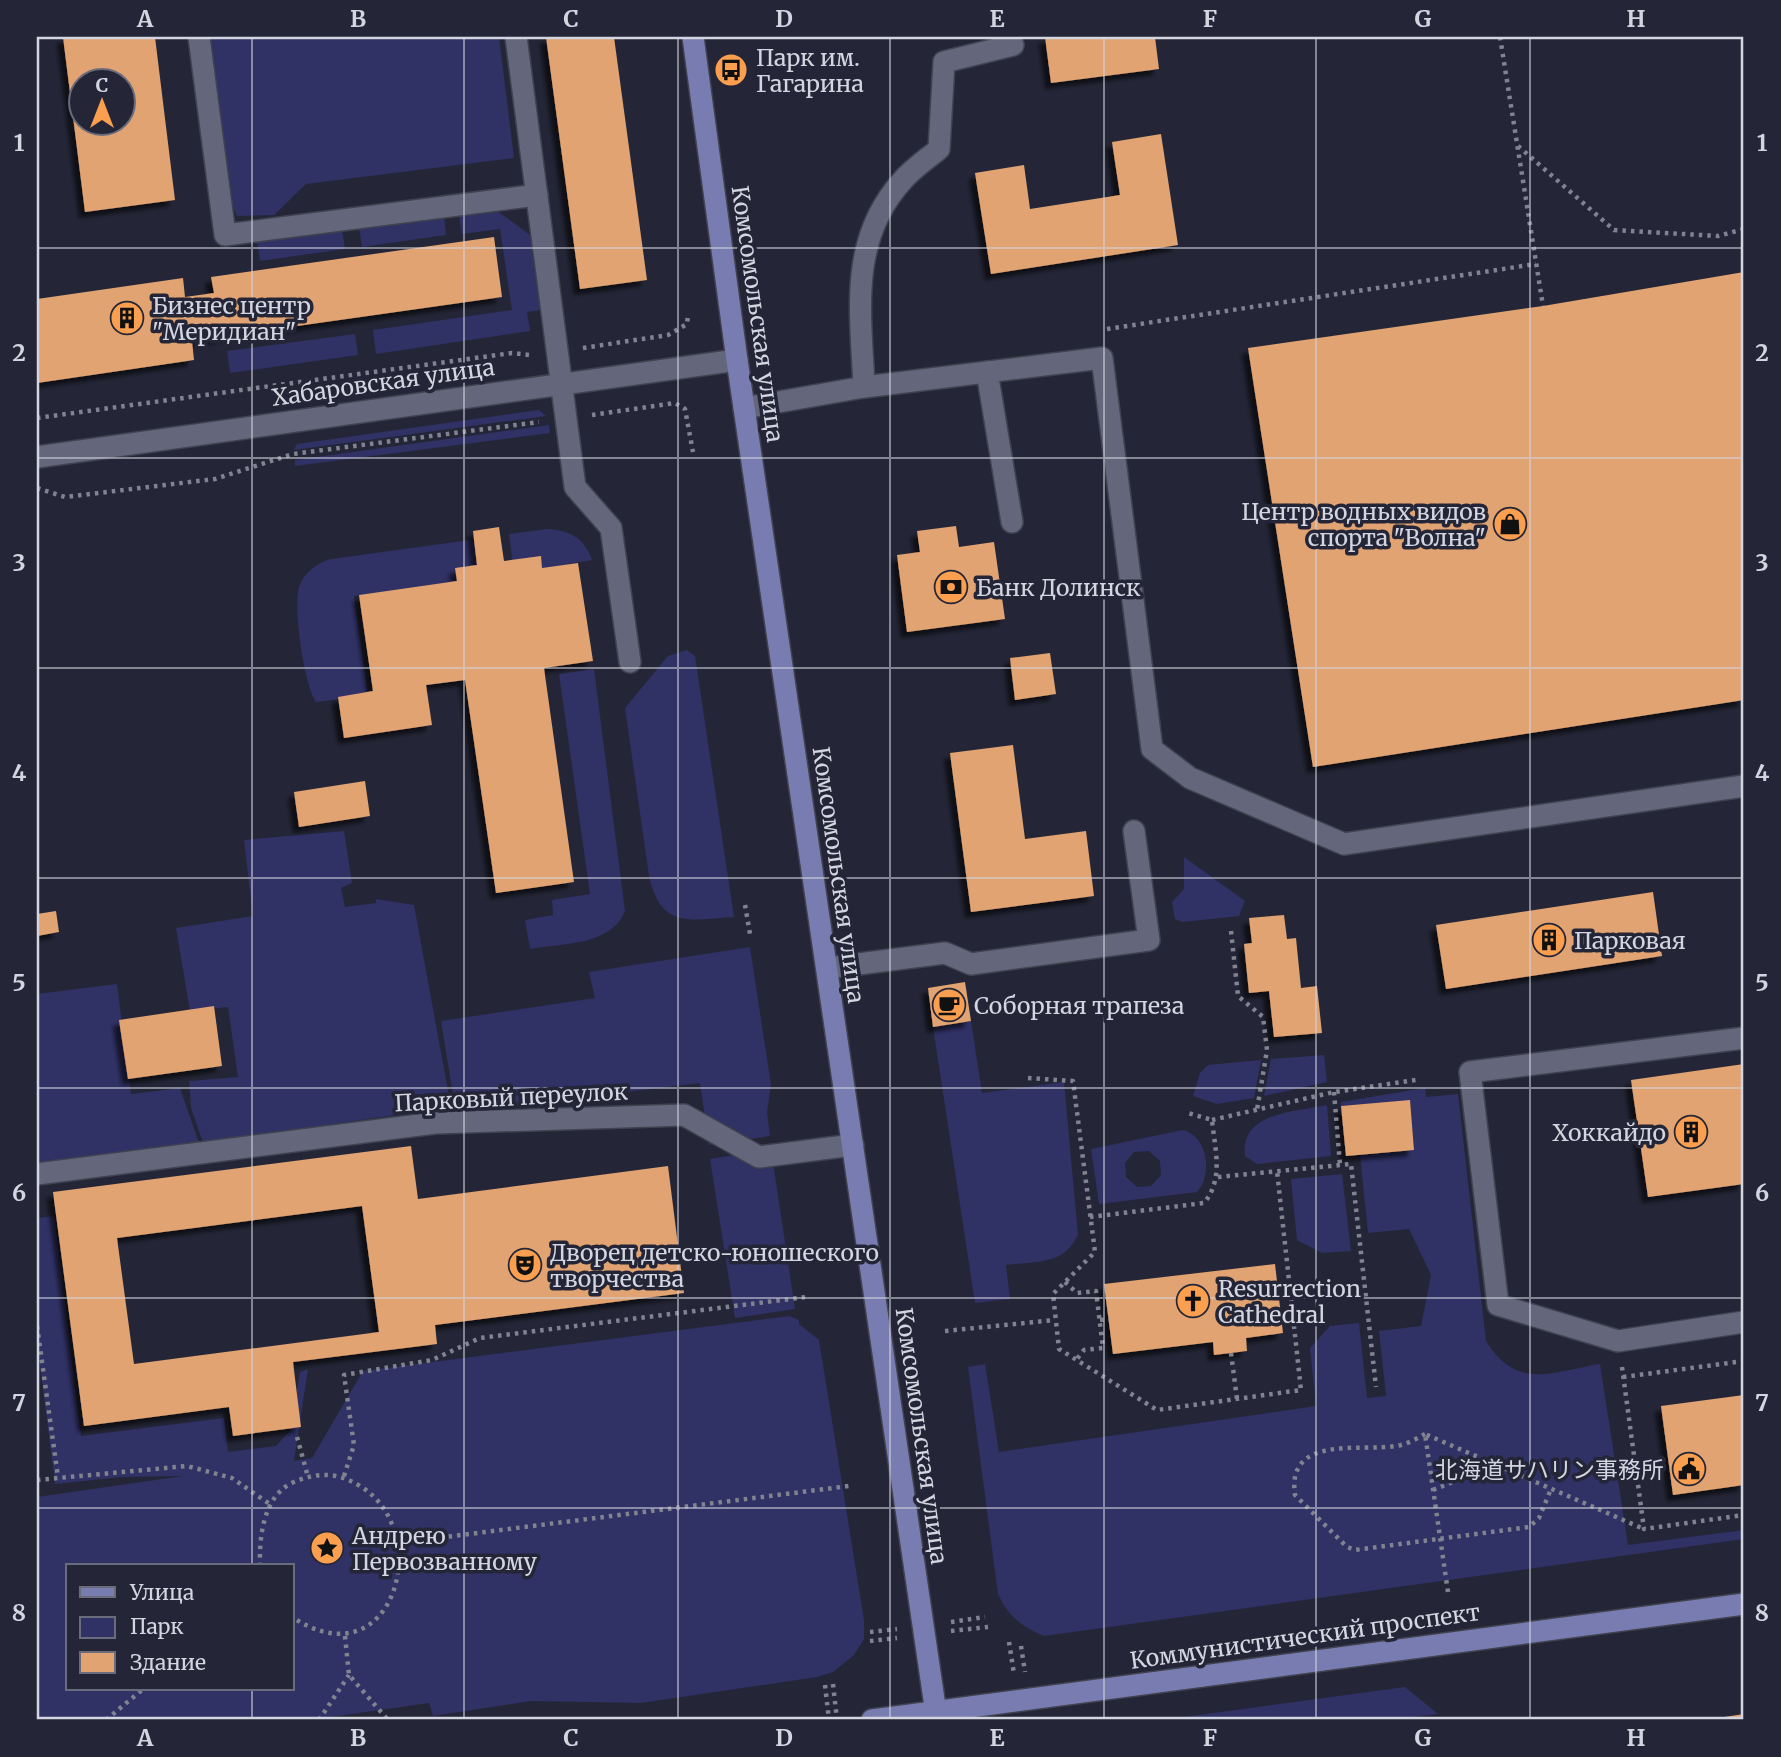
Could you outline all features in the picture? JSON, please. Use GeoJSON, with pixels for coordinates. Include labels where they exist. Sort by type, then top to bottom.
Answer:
{"type":"FeatureCollection","features":[{"type":"Feature","properties":{"kind":"main road","name":"Комсомольская улица"},"geometry":{"type":"LineString","coordinates":[[693,37],[737,360],[936,1716]]}},
{"type":"Feature","properties":{"kind":"main road","name":"Коммунистический проспект"},"geometry":{"type":"LineString","coordinates":[[872,1720],[936,1716],[1744,1604]]}},
{"type":"Feature","properties":{"kind":"street"},"geometry":{"type":"LineString","coordinates":[[199,37],[225,235],[537,195]]}},
{"type":"Feature","properties":{"kind":"street"},"geometry":{"type":"LineString","coordinates":[[516,37],[564,383],[575,487],[611,528],[630,662]]}},
{"type":"Feature","properties":{"kind":"street"},"geometry":{"type":"LineString","coordinates":[[864,387],[859,279],[875,223],[901,181],[939,149],[944,62],[1013,44]]}},
{"type":"Feature","properties":{"kind":"street"},"geometry":{"type":"LineString","coordinates":[[744,408],[864,387],[1102,358],[1152,749],[1190,778],[1344,844],[1744,786]]}},
{"type":"Feature","properties":{"kind":"street","name":"Хабаровская улица"},"geometry":{"type":"LineString","coordinates":[[37,457],[737,360]]}},
{"type":"Feature","properties":{"kind":"street"},"geometry":{"type":"LineString","coordinates":[[987,372],[1012,522]]}},
{"type":"Feature","properties":{"kind":"street"},"geometry":{"type":"LineString","coordinates":[[827,968],[945,953],[971,964],[1149,940],[1135,831]]}},
{"type":"Feature","properties":{"kind":"street"},"geometry":{"type":"LineString","coordinates":[[1744,1038],[1470,1072],[1498,1305],[1618,1341],[1744,1322]]}},
{"type":"Feature","properties":{"kind":"street","name":"Парковый переулок"},"geometry":{"type":"LineString","coordinates":[[37,1174],[435,1123],[684,1115],[759,1157],[853,1144]]}},
{"type":"Feature","properties":{"kind":"path"},"geometry":{"type":"LineString","coordinates":[[1500,37],[1543,306]]}},
{"type":"Feature","properties":{"kind":"path"},"geometry":{"type":"LineString","coordinates":[[1517,145],[1614,230],[1718,236],[1744,229]]}},
{"type":"Feature","properties":{"kind":"path"},"geometry":{"type":"LineString","coordinates":[[1097,330],[1536,264]]}},
{"type":"Feature","properties":{"kind":"path"},"geometry":{"type":"LineString","coordinates":[[576,349],[668,335],[687,324],[688,315]]}},
{"type":"Feature","properties":{"kind":"path"},"geometry":{"type":"LineString","coordinates":[[37,418],[512,352],[536,355]]}},
{"type":"Feature","properties":{"kind":"path"},"geometry":{"type":"LineString","coordinates":[[581,416],[675,404],[685,409],[693,452]]}},
{"type":"Feature","properties":{"kind":"path"},"geometry":{"type":"LineString","coordinates":[[37,488],[65,497],[215,479],[293,454],[540,422]]}},
{"type":"Feature","properties":{"kind":"path"},"geometry":{"type":"LineString","coordinates":[[745,905],[750,934]]}},
{"type":"Feature","properties":{"kind":"path"},"geometry":{"type":"LineString","coordinates":[[1231,931],[1238,996],[1263,1017],[1267,1050],[1257,1110]]}},
{"type":"Feature","properties":{"kind":"path"},"geometry":{"type":"LineString","coordinates":[[1028,1078],[1073,1081],[1095,1252],[1053,1294],[1059,1349],[1157,1410],[1301,1390],[1277,1171]]}},
{"type":"Feature","properties":{"kind":"path"},"geometry":{"type":"LineString","coordinates":[[1188,1113],[1212,1120],[1334,1092],[1416,1080]]}},
{"type":"Feature","properties":{"kind":"path"},"geometry":{"type":"LineString","coordinates":[[1334,1092],[1340,1165]]}},
{"type":"Feature","properties":{"kind":"path"},"geometry":{"type":"LineString","coordinates":[[1090,1217],[1204,1203],[1214,1191],[1218,1177],[1212,1120]]}},
{"type":"Feature","properties":{"kind":"path"},"geometry":{"type":"LineString","coordinates":[[1218,1177],[1351,1164],[1376,1387]]}},
{"type":"Feature","properties":{"kind":"path"},"geometry":{"type":"LineString","coordinates":[[1065,1282],[1077,1293],[1096,1291],[1103,1348],[1084,1350],[1076,1360]]}},
{"type":"Feature","properties":{"kind":"path"},"geometry":{"type":"LineString","coordinates":[[1290,1293],[1364,1285]]}},
{"type":"Feature","properties":{"kind":"path"},"geometry":{"type":"LineString","coordinates":[[344,1476],[354,1445],[344,1375],[432,1360],[480,1338],[806,1297]]}},
{"type":"Feature","properties":{"kind":"path"},"geometry":{"type":"LineString","coordinates":[[1100,1320],[1108,1319]]}},
{"type":"Feature","properties":{"kind":"path"},"geometry":{"type":"LineString","coordinates":[[945,1331],[1055,1320]]}},
{"type":"Feature","properties":{"kind":"path"},"geometry":{"type":"LineString","coordinates":[[37,1326],[58,1477]]}},
{"type":"Feature","properties":{"kind":"path"},"geometry":{"type":"LineString","coordinates":[[1618,1341],[1644,1529]]}},
{"type":"Feature","properties":{"kind":"path"},"geometry":{"type":"LineString","coordinates":[[1231,1353],[1237,1399]]}},
{"type":"Feature","properties":{"kind":"path"},"geometry":{"type":"LineString","coordinates":[[1623,1377],[1744,1361]]}},
{"type":"Feature","properties":{"kind":"path"},"geometry":{"type":"LineString","coordinates":[[1550,1489],[1539,1518],[1529,1527],[1356,1550],[1347,1547],[1331,1528],[1311,1514],[1296,1495],[1294,1488],[1304,1463],[1314,1454],[1344,1446],[1398,1446],[1425,1434],[1644,1529],[1744,1515]]}},
{"type":"Feature","properties":{"kind":"path"},"geometry":{"type":"LineString","coordinates":[[1425,1434],[1448,1592]]}},
{"type":"Feature","properties":{"kind":"path"},"geometry":{"type":"LineString","coordinates":[[298,1437],[308,1477]]}},
{"type":"Feature","properties":{"kind":"path"},"geometry":{"type":"LineString","coordinates":[[1433,1490],[1460,1479],[1479,1457]]}},
{"type":"Feature","properties":{"kind":"path"},"geometry":{"type":"LineString","coordinates":[[37,1480],[187,1466],[232,1478],[271,1505]]}},
{"type":"Feature","properties":{"kind":"path"},"geometry":{"type":"LineString","coordinates":[[259,1564],[260,1534],[271,1505],[290,1484],[316,1474],[344,1476],[368,1491],[381,1507],[398,1543],[398,1576],[387,1607],[370,1626],[345,1636],[317,1633],[294,1619]]}},
{"type":"Feature","properties":{"kind":"path"},"geometry":{"type":"LineString","coordinates":[[398,1543],[849,1486]]}},
{"type":"Feature","properties":{"kind":"path"},"geometry":{"type":"LineString","coordinates":[[345,1636],[349,1675],[388,1720]]}},
{"type":"Feature","properties":{"kind":"path"},"geometry":{"type":"LineString","coordinates":[[319,1720],[349,1675]]}},
{"type":"Feature","properties":{"kind":"path"},"geometry":{"type":"LineString","coordinates":[[833,1684],[837,1720]]}},
{"type":"Feature","properties":{"kind":"path"},"geometry":{"type":"LineString","coordinates":[[825,1685],[829,1720]]}},
{"type":"Feature","properties":{"kind":"path"},"geometry":{"type":"LineString","coordinates":[[106,1720],[142,1690]]}},
{"type":"Feature","properties":{"kind":"green space"},"geometry":{"type":"Polygon","coordinates":[[[209,37],[499,37],[514,158],[306,184],[274,215],[237,216],[228,193],[209,37]]]}},
{"type":"Feature","properties":{"kind":"green space"},"geometry":{"type":"Polygon","coordinates":[[[496,210],[530,235],[541,310],[527,312],[530,331],[376,354],[373,330],[512,310],[500,229],[462,234],[459,216],[496,210]]]}},
{"type":"Feature","properties":{"kind":"green space"},"geometry":{"type":"Polygon","coordinates":[[[444,217],[446,235],[362,247],[359,228],[444,217]]]}},
{"type":"Feature","properties":{"kind":"green space"},"geometry":{"type":"Polygon","coordinates":[[[342,230],[345,249],[260,261],[257,242],[342,230]]]}},
{"type":"Feature","properties":{"kind":"green space"},"geometry":{"type":"Polygon","coordinates":[[[355,334],[358,355],[230,373],[227,351],[355,334]]]}},
{"type":"Feature","properties":{"kind":"green space"},"geometry":{"type":"Polygon","coordinates":[[[539,410],[546,416],[294,450],[297,444],[539,410]]]}},
{"type":"Feature","properties":{"kind":"green space"},"geometry":{"type":"Polygon","coordinates":[[[549,425],[550,433],[295,466],[295,460],[549,425]]]}},
{"type":"Feature","properties":{"kind":"green space"},"geometry":{"type":"Polygon","coordinates":[[[548,529],[563,531],[576,537],[585,546],[592,560],[514,573],[509,534],[548,529]]]}},
{"type":"Feature","properties":{"kind":"green space"},"geometry":{"type":"Polygon","coordinates":[[[477,539],[482,578],[354,596],[368,696],[316,702],[307,679],[297,611],[299,587],[307,573],[331,559],[477,539]]]}},
{"type":"Feature","properties":{"kind":"green space"},"geometry":{"type":"Polygon","coordinates":[[[687,650],[695,656],[734,917],[690,919],[669,913],[654,893],[649,876],[625,708],[668,656],[687,650]]]}},
{"type":"Feature","properties":{"kind":"green space"},"geometry":{"type":"Polygon","coordinates":[[[594,669],[625,911],[609,931],[597,937],[571,944],[530,949],[525,920],[553,915],[552,900],[590,894],[559,674],[594,669]]]}},
{"type":"Feature","properties":{"kind":"green space"},"geometry":{"type":"Polygon","coordinates":[[[344,831],[352,883],[341,888],[345,907],[376,903],[376,899],[414,905],[451,1107],[203,1143],[191,1108],[189,1081],[238,1077],[228,1007],[190,1011],[176,928],[253,916],[244,840],[344,831]]]}},
{"type":"Feature","properties":{"kind":"green space"},"geometry":{"type":"Polygon","coordinates":[[[1184,857],[1245,901],[1239,916],[1182,922],[1175,919],[1172,902],[1184,889],[1184,857]]]}},
{"type":"Feature","properties":{"kind":"green space"},"geometry":{"type":"Polygon","coordinates":[[[750,947],[771,1085],[767,1112],[770,1136],[709,1145],[700,1083],[456,1113],[441,1021],[595,998],[589,972],[750,947]]]}},
{"type":"Feature","properties":{"kind":"green space"},"geometry":{"type":"Polygon","coordinates":[[[117,984],[131,1094],[180,1088],[199,1143],[37,1170],[37,994],[117,984]]]}},
{"type":"Feature","properties":{"kind":"green space"},"geometry":{"type":"Polygon","coordinates":[[[971,1021],[982,1093],[1064,1082],[1078,1235],[1072,1245],[1057,1257],[1006,1265],[1010,1299],[975,1303],[933,1027],[971,1021]]]}},
{"type":"Feature","properties":{"kind":"green space"},"geometry":{"type":"Polygon","coordinates":[[[1324,1055],[1327,1082],[1264,1096],[1271,1059],[1324,1055]]]}},
{"type":"Feature","properties":{"kind":"green space"},"geometry":{"type":"Polygon","coordinates":[[[1261,1060],[1254,1098],[1217,1104],[1193,1096],[1200,1073],[1208,1065],[1261,1060]]]}},
{"type":"Feature","properties":{"kind":"green space"},"geometry":{"type":"Polygon","coordinates":[[[1425,1088],[1426,1097],[1458,1094],[1486,1341],[1498,1357],[1510,1367],[1523,1372],[1551,1373],[1600,1364],[1628,1545],[1744,1530],[1744,1539],[1044,1636],[1022,1625],[1006,1609],[998,1594],[968,1367],[985,1364],[999,1452],[1316,1406],[1310,1348],[1330,1326],[1359,1323],[1367,1398],[1386,1396],[1379,1331],[1421,1326],[1431,1275],[1409,1229],[1368,1233],[1360,1155],[1414,1150],[1410,1101],[1341,1106],[1341,1102],[1425,1088]]]}},
{"type":"Feature","properties":{"kind":"green space"},"geometry":{"type":"Polygon","coordinates":[[[1327,1105],[1331,1156],[1257,1164],[1245,1156],[1246,1141],[1251,1130],[1260,1122],[1285,1113],[1327,1105]]]}},
{"type":"Feature","properties":{"kind":"green space"},"geometry":{"type":"Polygon","coordinates":[[[1183,1130],[1198,1140],[1203,1148],[1205,1176],[1197,1192],[1099,1204],[1091,1149],[1183,1130]],[[1149,1151],[1134,1152],[1125,1163],[1126,1177],[1137,1187],[1151,1186],[1161,1175],[1160,1161],[1149,1151]]]}},
{"type":"Feature","properties":{"kind":"green space"},"geometry":{"type":"Polygon","coordinates":[[[771,1149],[795,1309],[735,1318],[710,1159],[771,1149]]]}},
{"type":"Feature","properties":{"kind":"green space"},"geometry":{"type":"Polygon","coordinates":[[[1342,1174],[1351,1251],[1322,1253],[1297,1240],[1291,1179],[1342,1174]]]}},
{"type":"Feature","properties":{"kind":"green space"},"geometry":{"type":"Polygon","coordinates":[[[54,1216],[81,1436],[224,1418],[228,1452],[276,1446],[290,1431],[300,1372],[308,1369],[294,1461],[312,1458],[363,1371],[789,1316],[799,1320],[799,1324],[819,1340],[864,1620],[864,1639],[854,1655],[833,1672],[817,1677],[641,1703],[531,1701],[433,1716],[429,1703],[310,1720],[37,1720],[37,1497],[183,1476],[121,1477],[55,1484],[37,1340],[37,1218],[54,1216]]]}},
{"type":"Feature","properties":{"kind":"green space"},"geometry":{"type":"Polygon","coordinates":[[[1405,1687],[1438,1714],[1391,1720],[1162,1720],[1405,1687]]]}},
{"type":"Feature","properties":{"kind":"building"},"geometry":{"type":"Polygon","coordinates":[[[63,37],[155,37],[175,200],[85,212],[75,136],[136,136],[136,66],[67,66],[63,37]]]}},
{"type":"Feature","properties":{"kind":"building"},"geometry":{"type":"Polygon","coordinates":[[[546,37],[614,37],[647,280],[580,289],[546,37]]]}},
{"type":"Feature","properties":{"kind":"building"},"geometry":{"type":"Polygon","coordinates":[[[1045,37],[1155,37],[1159,69],[1051,83],[1045,37]]]}},
{"type":"Feature","properties":{"kind":"building"},"geometry":{"type":"Polygon","coordinates":[[[1161,134],[1178,245],[991,274],[975,173],[1024,165],[1030,209],[1120,195],[1112,142],[1161,134]]]}},
{"type":"Feature","properties":{"kind":"building"},"geometry":{"type":"Polygon","coordinates":[[[494,237],[502,297],[192,341],[194,360],[37,383],[37,299],[183,278],[185,297],[214,293],[211,277],[494,237]]]}},
{"type":"Feature","properties":{"kind":"building","name":"Центр водных видов спорта \"Волна\""},"geometry":{"type":"Polygon","coordinates":[[[1744,272],[1744,700],[1313,767],[1248,348],[1543,306],[1744,272]]]}},
{"type":"Feature","properties":{"kind":"building","name":"Банк Долинск"},"geometry":{"type":"Polygon","coordinates":[[[956,526],[959,547],[994,542],[1005,619],[907,632],[897,555],[920,552],[917,531],[956,526]]]}},
{"type":"Feature","properties":{"kind":"building"},"geometry":{"type":"Polygon","coordinates":[[[499,527],[504,561],[541,556],[542,568],[578,563],[593,661],[544,668],[574,882],[496,893],[465,680],[426,685],[432,725],[344,738],[338,697],[373,691],[359,595],[457,581],[455,568],[477,565],[473,531],[499,527]]]}},
{"type":"Feature","properties":{"kind":"building"},"geometry":{"type":"Polygon","coordinates":[[[1050,653],[1056,694],[1015,700],[1010,658],[1050,653]]]}},
{"type":"Feature","properties":{"kind":"building"},"geometry":{"type":"Polygon","coordinates":[[[1013,745],[1025,839],[1086,831],[1094,896],[971,912],[950,753],[1013,745]]]}},
{"type":"Feature","properties":{"kind":"building"},"geometry":{"type":"Polygon","coordinates":[[[365,781],[370,816],[299,827],[294,792],[365,781]]]}},
{"type":"Feature","properties":{"kind":"building","name":"Парковая"},"geometry":{"type":"Polygon","coordinates":[[[1653,892],[1662,956],[1446,989],[1436,925],[1653,892]]]}},
{"type":"Feature","properties":{"kind":"building"},"geometry":{"type":"Polygon","coordinates":[[[56,911],[59,932],[37,936],[37,914],[56,911]]]}},
{"type":"Feature","properties":{"kind":"building"},"geometry":{"type":"Polygon","coordinates":[[[1284,915],[1287,939],[1296,938],[1301,988],[1317,986],[1322,1033],[1274,1037],[1269,991],[1249,993],[1244,944],[1252,943],[1249,918],[1284,915]]]}},
{"type":"Feature","properties":{"kind":"building","name":"Соборная трапеза"},"geometry":{"type":"Polygon","coordinates":[[[965,982],[971,1021],[933,1027],[928,988],[965,982]]]}},
{"type":"Feature","properties":{"kind":"building"},"geometry":{"type":"Polygon","coordinates":[[[214,1006],[222,1066],[128,1079],[119,1020],[214,1006]]]}},
{"type":"Feature","properties":{"kind":"building","name":"Хоккайдо"},"geometry":{"type":"Polygon","coordinates":[[[1744,1064],[1744,1184],[1648,1197],[1631,1080],[1744,1064]]]}},
{"type":"Feature","properties":{"kind":"building"},"geometry":{"type":"Polygon","coordinates":[[[1410,1100],[1414,1150],[1346,1156],[1341,1106],[1410,1100]]]}},
{"type":"Feature","properties":{"kind":"building","name":"Дворец детско-юношеского творчества"},"geometry":{"type":"Polygon","coordinates":[[[411,1146],[418,1199],[668,1166],[684,1293],[435,1325],[437,1344],[293,1362],[301,1427],[233,1436],[229,1407],[84,1426],[53,1192],[411,1146]],[[362,1206],[117,1238],[134,1364],[379,1332],[362,1206]]]}},
{"type":"Feature","properties":{"kind":"building","name":"Resurrection Cathedral"},"geometry":{"type":"Polygon","coordinates":[[[1275,1264],[1283,1333],[1246,1338],[1247,1351],[1214,1355],[1213,1342],[1113,1354],[1104,1284],[1275,1264]]]}},
{"type":"Feature","properties":{"kind":"building"},"geometry":{"type":"Polygon","coordinates":[[[1744,1395],[1744,1485],[1673,1495],[1661,1406],[1744,1395]]]}},
{"type":"Feature","properties":{"kind":"building"},"geometry":{"type":"Polygon","coordinates":[[[1744,1714],[1744,1720],[1711,1720],[1711,1719],[1744,1714]]]}},
{"type":"Feature","properties":{"kind":"place","name":"Парк им. Гагарина"},"geometry":{"type":"Point","coordinates":[731,70]}},
{"type":"Feature","properties":{"kind":"place","name":"Бизнес центр \"Меридиан\""},"geometry":{"type":"Point","coordinates":[127,318]}},
{"type":"Feature","properties":{"kind":"place","name":"Центр водных видов спорта \"Волна\""},"geometry":{"type":"Point","coordinates":[1510,524]}},
{"type":"Feature","properties":{"kind":"place","name":"Банк Долинск"},"geometry":{"type":"Point","coordinates":[951,587]}},
{"type":"Feature","properties":{"kind":"place","name":"Парковая"},"geometry":{"type":"Point","coordinates":[1549,940]}},
{"type":"Feature","properties":{"kind":"place","name":"Соборная трапеза"},"geometry":{"type":"Point","coordinates":[949,1005]}},
{"type":"Feature","properties":{"kind":"place","name":"Хоккайдо"},"geometry":{"type":"Point","coordinates":[1691,1132]}},
{"type":"Feature","properties":{"kind":"place","name":"Дворец детско-юношеского творчества"},"geometry":{"type":"Point","coordinates":[525,1265]}},
{"type":"Feature","properties":{"kind":"place","name":"Resurrection Cathedral"},"geometry":{"type":"Point","coordinates":[1193,1301]}},
{"type":"Feature","properties":{"kind":"place","name":"北海道サハリン事務所"},"geometry":{"type":"Point","coordinates":[1689,1469]}},
{"type":"Feature","properties":{"kind":"place","name":"Андрею Первозванному"},"geometry":{"type":"Point","coordinates":[327,1548]}}]}
